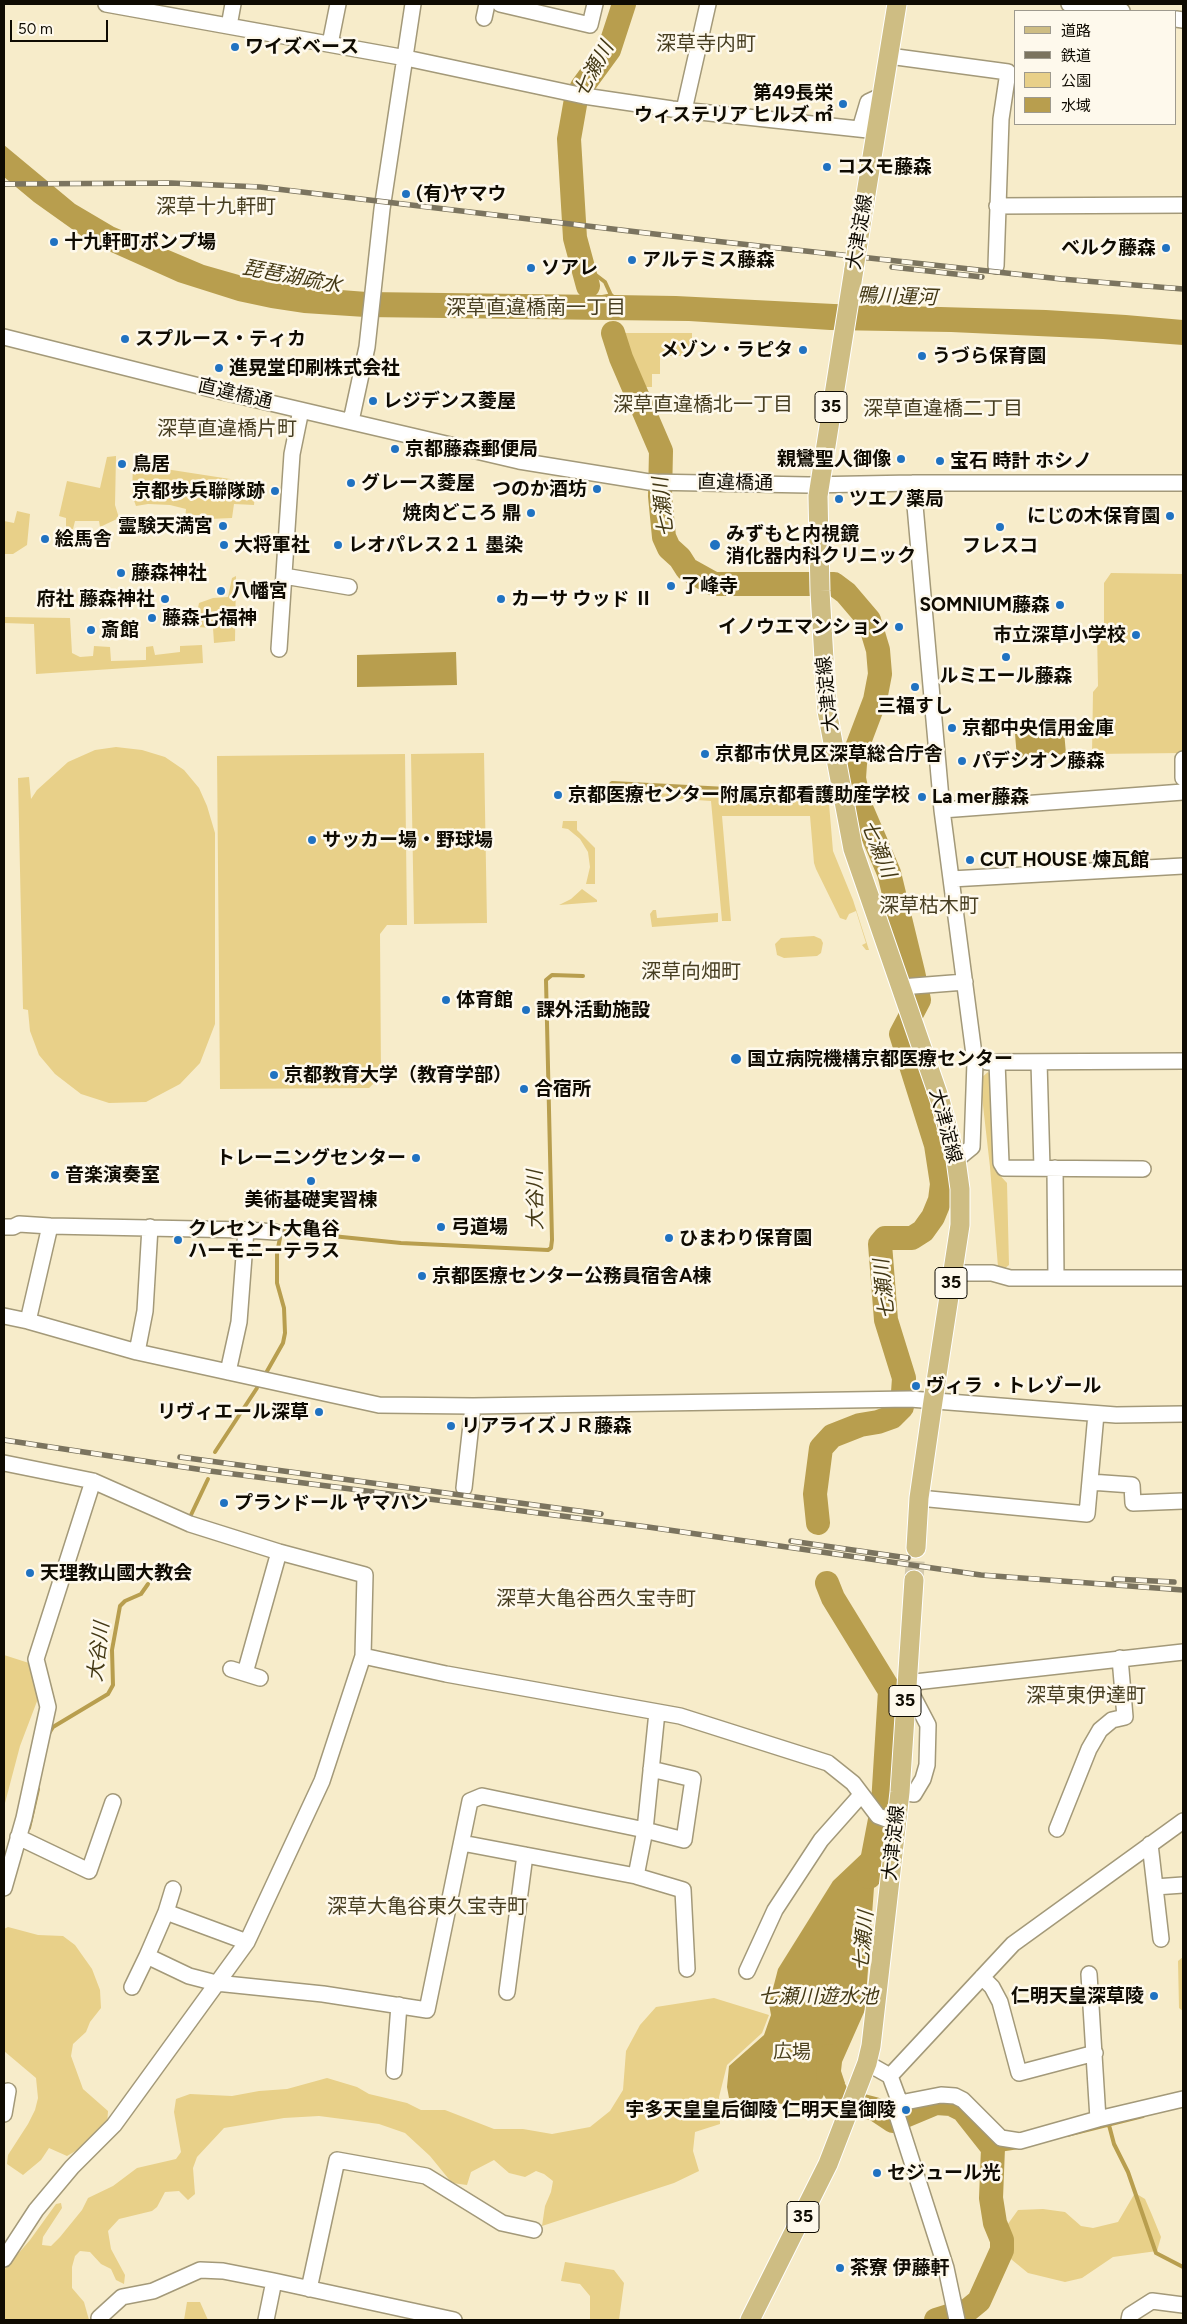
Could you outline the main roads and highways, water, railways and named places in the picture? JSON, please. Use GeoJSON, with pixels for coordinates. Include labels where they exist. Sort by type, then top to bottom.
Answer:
{"type":"FeatureCollection","features":[{"type":"Feature","properties":{"kind":"main road","name":"大津淀線"},"geometry":{"type":"LineString","coordinates":[[897,4],[818,496],[820,583],[827,711],[853,849],[910,990],[914,1024],[940,1100],[956,1160],[960,1189],[960,1225],[933,1401],[920,1498],[916,1548]]}},
{"type":"Feature","properties":{"kind":"main road","name":"大津淀線"},"geometry":{"type":"LineString","coordinates":[[750,2320],[828,2164],[867,2063],[871,2046],[887,1820],[900,1792],[914,1580]]}},
{"type":"Feature","properties":{"kind":"water"},"geometry":{"type":"Polygon","coordinates":[[[4,145],[75,204],[114,227],[204,265],[253,279],[302,287],[367,292],[602,295],[612,293],[614,295],[1046,310],[1126,315],[1183,320],[1183,345],[1103,339],[951,332],[830,330],[689,321],[365,317],[304,313],[271,308],[238,301],[178,282],[93,244],[34,202],[4,177],[4,145]]]}},
{"type":"Feature","properties":{"kind":"water"},"geometry":{"type":"Polygon","coordinates":[[[456,652],[457,685],[357,687],[357,655],[456,652]]]}},
{"type":"Feature","properties":{"kind":"water"},"geometry":{"type":"Polygon","coordinates":[[[1064,731],[1066,754],[1017,758],[1015,734],[1064,731]]]}},
{"type":"Feature","properties":{"kind":"water","name":"七瀬川遊水池"},"geometry":{"type":"Polygon","coordinates":[[[870,1846],[884,1848],[875,1874],[865,2010],[842,2062],[841,2071],[845,2083],[826,2090],[818,2108],[729,2098],[727,2087],[729,2066],[764,2035],[771,2015],[769,2004],[778,1969],[833,1881],[870,1846]]]}},
{"type":"Feature","properties":{"kind":"waterway","name":"七瀬川"},"geometry":{"type":"LineString","coordinates":[[588,286],[575,238],[569,139],[576,99],[582,87],[609,50],[624,4]]}},
{"type":"Feature","properties":{"kind":"waterway"},"geometry":{"type":"LineString","coordinates":[[584,266],[605,282],[610,298]]}},
{"type":"Feature","properties":{"kind":"waterway","name":"七瀬川"},"geometry":{"type":"LineString","coordinates":[[613,333],[621,358],[661,451],[660,496],[664,537],[669,548],[680,558],[687,569],[714,584],[834,584],[846,593],[869,620],[878,650],[880,674],[875,700],[856,750],[854,778],[859,803],[889,873],[913,972],[919,1000],[901,1034],[936,1145],[942,1184],[940,1200],[933,1217],[923,1231],[912,1238],[885,1238],[880,1244],[886,1320],[904,1378],[902,1407],[892,1417],[860,1425],[832,1436],[821,1448],[815,1494],[818,1523]]}},
{"type":"Feature","properties":{"kind":"waterway","name":"大谷川"},"geometry":{"type":"LineString","coordinates":[[609,799],[609,786],[612,783],[804,792],[828,787]]}},
{"type":"Feature","properties":{"kind":"waterway","name":"大谷川"},"geometry":{"type":"LineString","coordinates":[[283,1231],[401,1243],[548,1250],[551,1248],[546,980],[552,975],[583,976]]}},
{"type":"Feature","properties":{"kind":"waterway","name":"大谷川"},"geometry":{"type":"LineString","coordinates":[[266,1373],[283,1343],[285,1333],[284,1308],[277,1283],[277,1253],[280,1238]]}},
{"type":"Feature","properties":{"kind":"waterway","name":"大谷川"},"geometry":{"type":"LineString","coordinates":[[215,1452],[257,1388]]}},
{"type":"Feature","properties":{"kind":"waterway","name":"大谷川"},"geometry":{"type":"LineString","coordinates":[[190,1517],[208,1479]]}},
{"type":"Feature","properties":{"kind":"waterway","name":"七瀬川"},"geometry":{"type":"LineString","coordinates":[[827,1583],[833,1598],[890,1691],[883,1804],[869,1877]]}},
{"type":"Feature","properties":{"kind":"waterway","name":"大谷川"},"geometry":{"type":"LineString","coordinates":[[48,1735],[53,1727],[108,1694],[113,1685],[112,1650],[120,1606],[125,1601],[141,1594],[148,1584]]}},
{"type":"Feature","properties":{"kind":"waterway","name":"大谷川"},"geometry":{"type":"LineString","coordinates":[[29,1828],[38,1789]]}},
{"type":"Feature","properties":{"kind":"waterway","name":"七瀬川"},"geometry":{"type":"LineString","coordinates":[[829,2056],[828,2077],[840,2100],[875,2109],[893,2121],[936,2103],[951,2104],[963,2110],[993,2148],[991,2198],[995,2223],[1002,2240],[1002,2250],[979,2301],[968,2310],[936,2320]]}},
{"type":"Feature","properties":{"kind":"waterway"},"geometry":{"type":"LineString","coordinates":[[1067,2135],[1143,2116]]}},
{"type":"Feature","properties":{"kind":"waterway"},"geometry":{"type":"LineString","coordinates":[[1109,2125],[1114,2144],[1128,2172],[1156,2253],[1183,2267]]}},
{"type":"Feature","properties":{"kind":"waterway"},"geometry":{"type":"LineString","coordinates":[[993,2148],[999,2150],[1019,2147]]}},
{"type":"Feature","properties":{"kind":"tunnel"},"geometry":{"type":"LineString","coordinates":[[914,1580],[916,1548]]}},
{"type":"Feature","properties":{"kind":"railway"},"geometry":{"type":"LineString","coordinates":[[4,184],[171,183],[260,187],[705,240],[1061,279],[1183,289]]}},
{"type":"Feature","properties":{"kind":"railway"},"geometry":{"type":"LineString","coordinates":[[892,267],[982,277]]}},
{"type":"Feature","properties":{"kind":"railway"},"geometry":{"type":"LineString","coordinates":[[4,1440],[210,1471],[648,1527],[981,1575],[1183,1590]]}},
{"type":"Feature","properties":{"kind":"railway"},"geometry":{"type":"LineString","coordinates":[[180,1457],[601,1514]]}},
{"type":"Feature","properties":{"kind":"railway"},"geometry":{"type":"LineString","coordinates":[[791,1541],[908,1558]]}},
{"type":"Feature","properties":{"kind":"railway"},"geometry":{"type":"LineString","coordinates":[[1114,1579],[1174,1582]]}},
{"type":"Feature","properties":{"kind":"place","name":"ワイズベース"},"geometry":{"type":"Point","coordinates":[235,47]}},
{"type":"Feature","properties":{"kind":"place","name":"第49長栄 ウィステリア ヒルズ ㎡"},"geometry":{"type":"Point","coordinates":[843,104]}},
{"type":"Feature","properties":{"kind":"place","name":"コスモ藤森"},"geometry":{"type":"Point","coordinates":[827,167]}},
{"type":"Feature","properties":{"kind":"place","name":"(有)ヤマウ"},"geometry":{"type":"Point","coordinates":[406,194]}},
{"type":"Feature","properties":{"kind":"place","name":"十九軒町ポンプ場"},"geometry":{"type":"Point","coordinates":[54,242]}},
{"type":"Feature","properties":{"kind":"place","name":"ベルク藤森"},"geometry":{"type":"Point","coordinates":[1166,248]}},
{"type":"Feature","properties":{"kind":"place","name":"アルテミス藤森"},"geometry":{"type":"Point","coordinates":[632,260]}},
{"type":"Feature","properties":{"kind":"place","name":"ソアレ"},"geometry":{"type":"Point","coordinates":[531,268]}},
{"type":"Feature","properties":{"kind":"place","name":"スプルース・ティカ"},"geometry":{"type":"Point","coordinates":[125,339]}},
{"type":"Feature","properties":{"kind":"place","name":"メゾン・ラピタ"},"geometry":{"type":"Point","coordinates":[803,350]}},
{"type":"Feature","properties":{"kind":"place","name":"うづら保育園"},"geometry":{"type":"Point","coordinates":[922,356]}},
{"type":"Feature","properties":{"kind":"place","name":"進晃堂印刷株式会社"},"geometry":{"type":"Point","coordinates":[219,368]}},
{"type":"Feature","properties":{"kind":"place","name":"レジデンス菱屋"},"geometry":{"type":"Point","coordinates":[373,401]}},
{"type":"Feature","properties":{"kind":"place","name":"京都藤森郵便局"},"geometry":{"type":"Point","coordinates":[395,449]}},
{"type":"Feature","properties":{"kind":"place","name":"親鸞聖人御像"},"geometry":{"type":"Point","coordinates":[901,459]}},
{"type":"Feature","properties":{"kind":"place","name":"宝石 時計 ホシノ"},"geometry":{"type":"Point","coordinates":[940,461]}},
{"type":"Feature","properties":{"kind":"place","name":"鳥居"},"geometry":{"type":"Point","coordinates":[122,464]}},
{"type":"Feature","properties":{"kind":"place","name":"グレース菱屋"},"geometry":{"type":"Point","coordinates":[351,483]}},
{"type":"Feature","properties":{"kind":"place","name":"つのか酒坊"},"geometry":{"type":"Point","coordinates":[597,489]}},
{"type":"Feature","properties":{"kind":"place","name":"京都歩兵聯隊跡"},"geometry":{"type":"Point","coordinates":[275,491]}},
{"type":"Feature","properties":{"kind":"place","name":"ツエノ薬局"},"geometry":{"type":"Point","coordinates":[839,499]}},
{"type":"Feature","properties":{"kind":"place","name":"焼肉どころ 鼎"},"geometry":{"type":"Point","coordinates":[531,513]}},
{"type":"Feature","properties":{"kind":"place","name":"にじの木保育園"},"geometry":{"type":"Point","coordinates":[1170,516]}},
{"type":"Feature","properties":{"kind":"place","name":"霊験天満宮"},"geometry":{"type":"Point","coordinates":[223,526]}},
{"type":"Feature","properties":{"kind":"place","name":"フレスコ"},"geometry":{"type":"Point","coordinates":[1000,527]}},
{"type":"Feature","properties":{"kind":"place","name":"絵馬舎"},"geometry":{"type":"Point","coordinates":[45,539]}},
{"type":"Feature","properties":{"kind":"place","name":"大将軍社"},"geometry":{"type":"Point","coordinates":[224,545]}},
{"type":"Feature","properties":{"kind":"place","name":"レオパレス２１ 墨染"},"geometry":{"type":"Point","coordinates":[338,545]}},
{"type":"Feature","properties":{"kind":"place","name":"みずもと内視鏡 消化器内科クリニック"},"geometry":{"type":"Point","coordinates":[715,545]}},
{"type":"Feature","properties":{"kind":"place","name":"藤森神社"},"geometry":{"type":"Point","coordinates":[121,573]}},
{"type":"Feature","properties":{"kind":"place","name":"了峰寺"},"geometry":{"type":"Point","coordinates":[671,586]}},
{"type":"Feature","properties":{"kind":"place","name":"八幡宮"},"geometry":{"type":"Point","coordinates":[221,591]}},
{"type":"Feature","properties":{"kind":"place","name":"府社 藤森神社"},"geometry":{"type":"Point","coordinates":[165,599]}},
{"type":"Feature","properties":{"kind":"place","name":"カーサ ウッド Ⅱ"},"geometry":{"type":"Point","coordinates":[501,599]}},
{"type":"Feature","properties":{"kind":"place","name":"SOMNIUM藤森"},"geometry":{"type":"Point","coordinates":[1060,605]}},
{"type":"Feature","properties":{"kind":"place","name":"藤森七福神"},"geometry":{"type":"Point","coordinates":[152,618]}},
{"type":"Feature","properties":{"kind":"place","name":"イノウエマンション"},"geometry":{"type":"Point","coordinates":[899,627]}},
{"type":"Feature","properties":{"kind":"place","name":"斎館"},"geometry":{"type":"Point","coordinates":[91,630]}},
{"type":"Feature","properties":{"kind":"place","name":"市立深草小学校"},"geometry":{"type":"Point","coordinates":[1136,635]}},
{"type":"Feature","properties":{"kind":"place","name":"ルミエール藤森"},"geometry":{"type":"Point","coordinates":[1006,657]}},
{"type":"Feature","properties":{"kind":"place","name":"三福すし"},"geometry":{"type":"Point","coordinates":[915,687]}},
{"type":"Feature","properties":{"kind":"place","name":"京都中央信用金庫"},"geometry":{"type":"Point","coordinates":[952,728]}},
{"type":"Feature","properties":{"kind":"place","name":"京都市伏見区深草総合庁舎"},"geometry":{"type":"Point","coordinates":[705,754]}},
{"type":"Feature","properties":{"kind":"place","name":"パデシオン藤森"},"geometry":{"type":"Point","coordinates":[962,761]}},
{"type":"Feature","properties":{"kind":"place","name":"京都医療センター附属京都看護助産学校"},"geometry":{"type":"Point","coordinates":[558,795]}},
{"type":"Feature","properties":{"kind":"place","name":"La mer藤森"},"geometry":{"type":"Point","coordinates":[922,797]}},
{"type":"Feature","properties":{"kind":"place","name":"サッカー場・野球場"},"geometry":{"type":"Point","coordinates":[312,840]}},
{"type":"Feature","properties":{"kind":"place","name":"CUT HOUSE 煉瓦館"},"geometry":{"type":"Point","coordinates":[970,860]}},
{"type":"Feature","properties":{"kind":"place","name":"体育館"},"geometry":{"type":"Point","coordinates":[446,1000]}},
{"type":"Feature","properties":{"kind":"place","name":"課外活動施設"},"geometry":{"type":"Point","coordinates":[526,1010]}},
{"type":"Feature","properties":{"kind":"place","name":"国立病院機構京都医療センター"},"geometry":{"type":"Point","coordinates":[736,1059]}},
{"type":"Feature","properties":{"kind":"place","name":"京都教育大学（教育学部）"},"geometry":{"type":"Point","coordinates":[274,1075]}},
{"type":"Feature","properties":{"kind":"place","name":"合宿所"},"geometry":{"type":"Point","coordinates":[524,1089]}},
{"type":"Feature","properties":{"kind":"place","name":"トレーニングセンター"},"geometry":{"type":"Point","coordinates":[416,1158]}},
{"type":"Feature","properties":{"kind":"place","name":"音楽演奏室"},"geometry":{"type":"Point","coordinates":[55,1175]}},
{"type":"Feature","properties":{"kind":"place","name":"美術基礎実習棟"},"geometry":{"type":"Point","coordinates":[311,1181]}},
{"type":"Feature","properties":{"kind":"place","name":"弓道場"},"geometry":{"type":"Point","coordinates":[441,1227]}},
{"type":"Feature","properties":{"kind":"place","name":"ひまわり保育園"},"geometry":{"type":"Point","coordinates":[669,1238]}},
{"type":"Feature","properties":{"kind":"place","name":"クレセント大亀谷 ハーモニーテラス"},"geometry":{"type":"Point","coordinates":[178,1240]}},
{"type":"Feature","properties":{"kind":"place","name":"京都医療センター公務員宿舎A棟"},"geometry":{"type":"Point","coordinates":[422,1276]}},
{"type":"Feature","properties":{"kind":"place","name":"ヴィラ ・トレゾール"},"geometry":{"type":"Point","coordinates":[916,1386]}},
{"type":"Feature","properties":{"kind":"place","name":"リヴィエール深草"},"geometry":{"type":"Point","coordinates":[319,1412]}},
{"type":"Feature","properties":{"kind":"place","name":"リアライズＪＲ藤森"},"geometry":{"type":"Point","coordinates":[451,1426]}},
{"type":"Feature","properties":{"kind":"place","name":"プランドール ヤマハン"},"geometry":{"type":"Point","coordinates":[224,1503]}},
{"type":"Feature","properties":{"kind":"place","name":"天理教山國大教会"},"geometry":{"type":"Point","coordinates":[30,1573]}},
{"type":"Feature","properties":{"kind":"place","name":"仁明天皇深草陵"},"geometry":{"type":"Point","coordinates":[1154,1996]}},
{"type":"Feature","properties":{"kind":"place","name":"宇多天皇皇后御陵 仁明天皇御陵"},"geometry":{"type":"Point","coordinates":[906,2110]}},
{"type":"Feature","properties":{"kind":"place","name":"セジュール光"},"geometry":{"type":"Point","coordinates":[877,2173]}},
{"type":"Feature","properties":{"kind":"place","name":"茶寮 伊藤軒"},"geometry":{"type":"Point","coordinates":[840,2268]}},
{"type":"Feature","properties":{"kind":"district","name":"深草寺内町"},"geometry":{"type":"Point","coordinates":[706,44]}},
{"type":"Feature","properties":{"kind":"district","name":"深草十九軒町"},"geometry":{"type":"Point","coordinates":[216,207]}},
{"type":"Feature","properties":{"kind":"district","name":"深草直違橋南一丁目"},"geometry":{"type":"Point","coordinates":[536,308]}},
{"type":"Feature","properties":{"kind":"district","name":"深草直違橋北一丁目"},"geometry":{"type":"Point","coordinates":[703,405]}},
{"type":"Feature","properties":{"kind":"district","name":"深草直違橋二丁目"},"geometry":{"type":"Point","coordinates":[943,409]}},
{"type":"Feature","properties":{"kind":"district","name":"深草直違橋片町"},"geometry":{"type":"Point","coordinates":[227,429]}},
{"type":"Feature","properties":{"kind":"district","name":"深草枯木町"},"geometry":{"type":"Point","coordinates":[929,906]}},
{"type":"Feature","properties":{"kind":"district","name":"深草向畑町"},"geometry":{"type":"Point","coordinates":[691,972]}},
{"type":"Feature","properties":{"kind":"district","name":"深草大亀谷西久宝寺町"},"geometry":{"type":"Point","coordinates":[596,1599]}},
{"type":"Feature","properties":{"kind":"district","name":"深草東伊達町"},"geometry":{"type":"Point","coordinates":[1086,1696]}},
{"type":"Feature","properties":{"kind":"district","name":"深草大亀谷東久宝寺町"},"geometry":{"type":"Point","coordinates":[427,1907]}},
{"type":"Feature","properties":{"kind":"water label","name":"琵琶湖疏水"},"geometry":{"type":"Point","coordinates":[292,277]}},
{"type":"Feature","properties":{"kind":"water label","name":"鴨川運河"},"geometry":{"type":"Point","coordinates":[897,297]}},
{"type":"Feature","properties":{"kind":"park label","name":"広場"},"geometry":{"type":"Point","coordinates":[792,2052]}}]}
